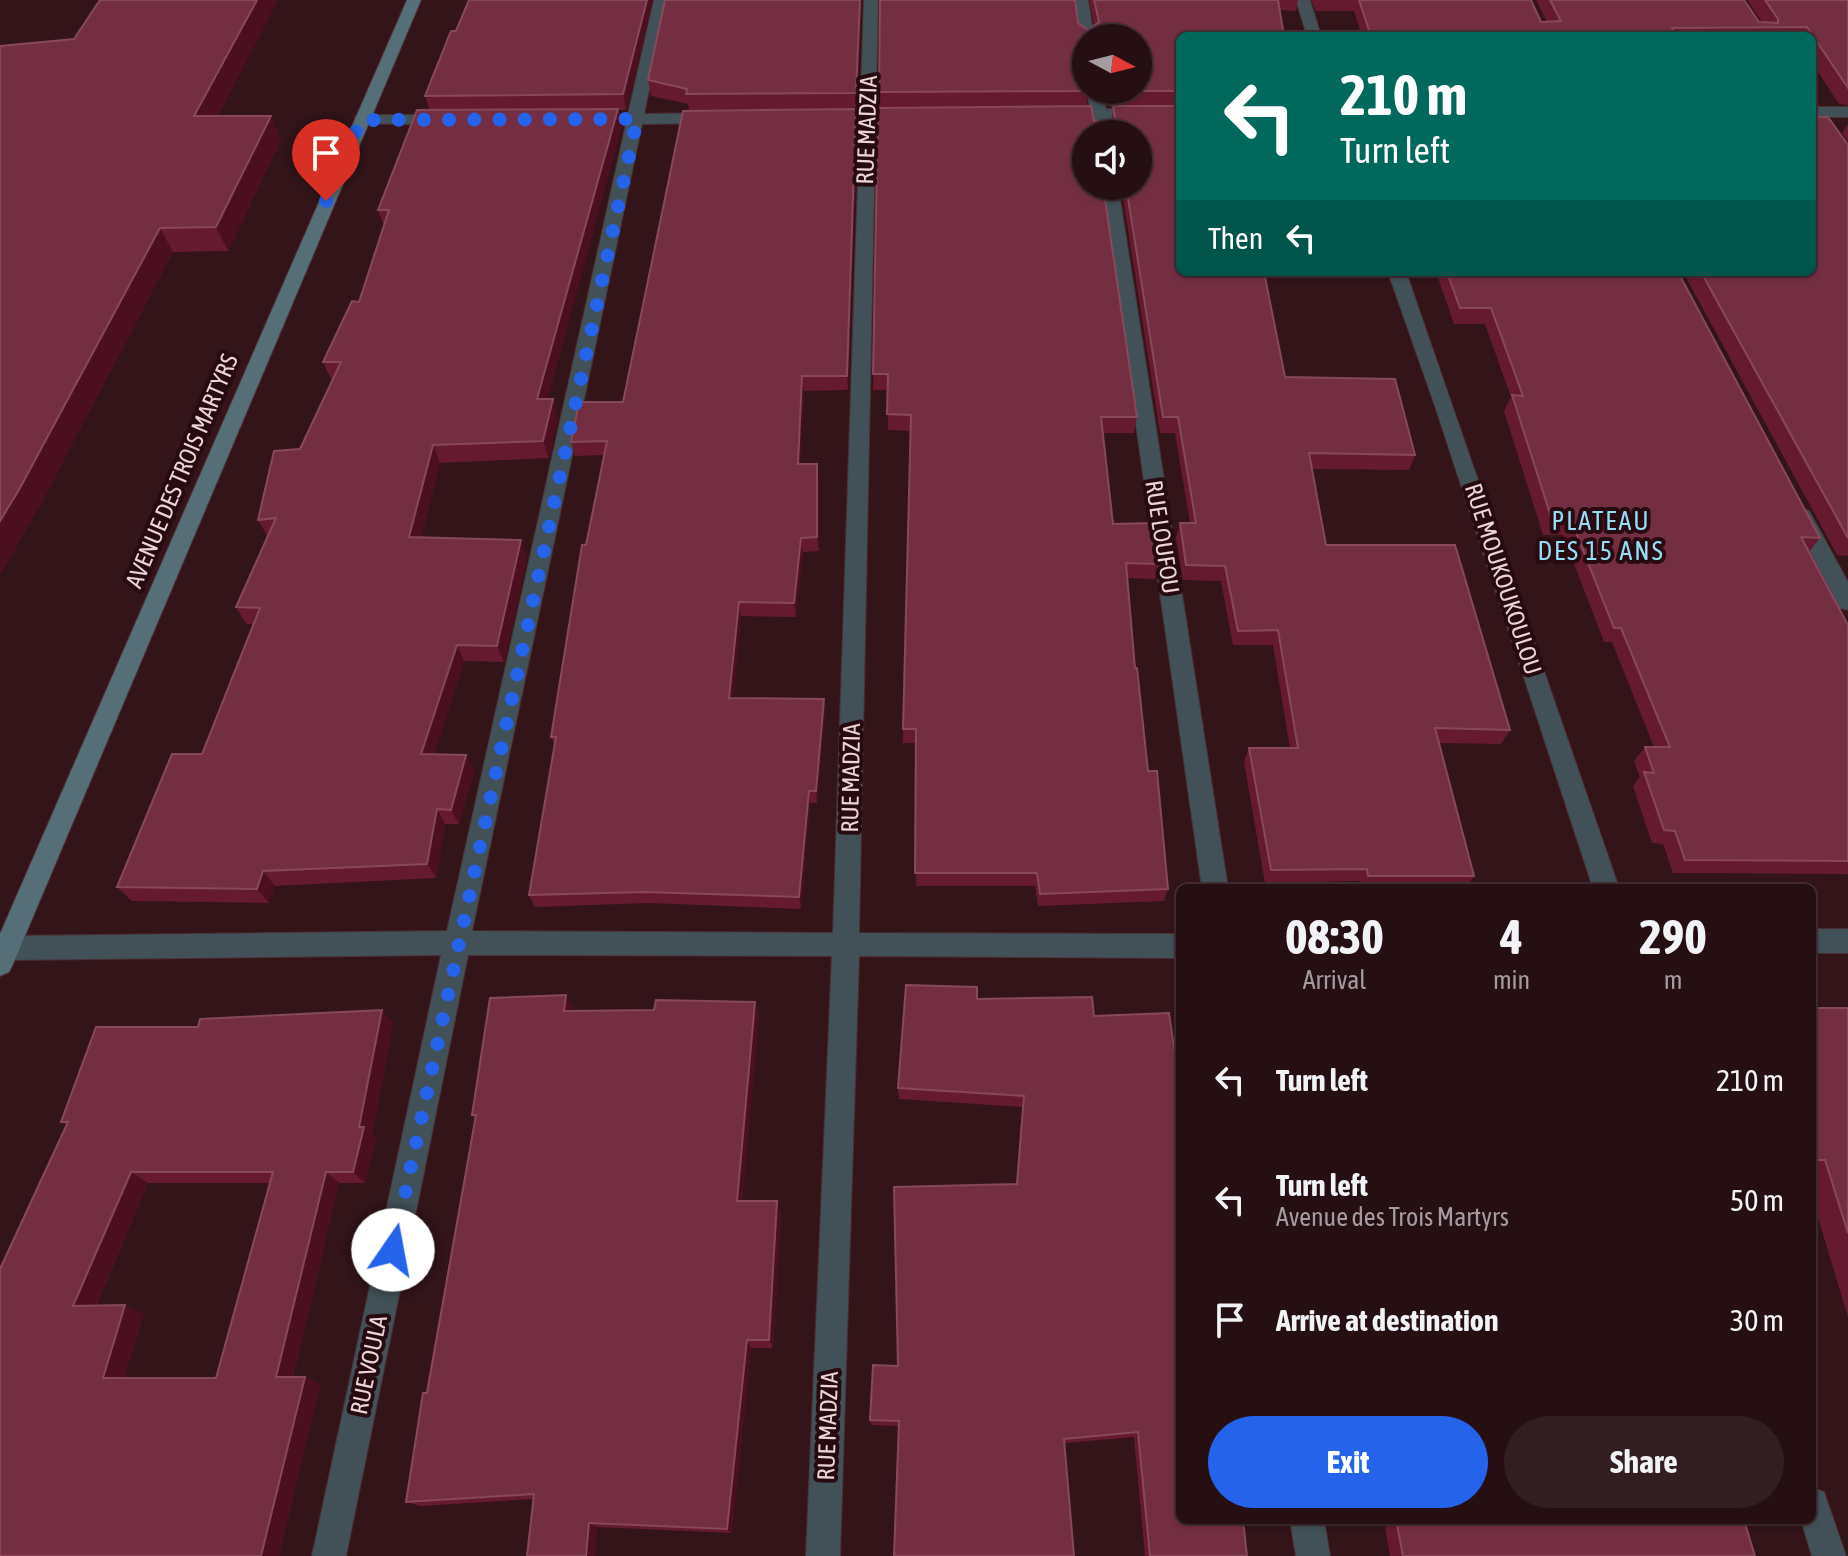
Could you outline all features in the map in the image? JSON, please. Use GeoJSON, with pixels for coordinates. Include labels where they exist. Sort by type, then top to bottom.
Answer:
{"type":"FeatureCollection","features":[{"type":"Feature","properties":{"kind":"main road","name":"AVENUE DES TROIS MARTYRS"},"geometry":{"type":"LineString","coordinates":[[3,956],[414,0]]}},
{"type":"Feature","properties":{"kind":"street","name":"RUE VOULA"},"geometry":{"type":"LineString","coordinates":[[329,1556],[457,943],[661,0]]}},
{"type":"Feature","properties":{"kind":"street","name":"RUE MADZIA"},"geometry":{"type":"LineString","coordinates":[[823,1556],[846,943],[871,0]]}},
{"type":"Feature","properties":{"kind":"street"},"geometry":{"type":"LineString","coordinates":[[1081,0],[1085,24]]}},
{"type":"Feature","properties":{"kind":"street"},"geometry":{"type":"LineString","coordinates":[[1303,0],[1313,32]]}},
{"type":"Feature","properties":{"kind":"street"},"geometry":{"type":"LineString","coordinates":[[1097,104],[1100,120]]}},
{"type":"Feature","properties":{"kind":"street"},"geometry":{"type":"LineString","coordinates":[[1816,111],[1848,112]]}},
{"type":"Feature","properties":{"kind":"street"},"geometry":{"type":"LineString","coordinates":[[1037,115],[1176,114]]}},
{"type":"Feature","properties":{"kind":"street"},"geometry":{"type":"LineString","coordinates":[[1816,115],[1848,158]]}},
{"type":"Feature","properties":{"kind":"street"},"geometry":{"type":"LineString","coordinates":[[606,119],[729,118]]}},
{"type":"Feature","properties":{"kind":"street"},"geometry":{"type":"LineString","coordinates":[[361,120],[468,120]]}},
{"type":"Feature","properties":{"kind":"street","name":"RUE LOUFOU"},"geometry":{"type":"LineString","coordinates":[[1112,200],[1214,884]]}},
{"type":"Feature","properties":{"kind":"street","name":"RUE MOUKOUKOULOU"},"geometry":{"type":"LineString","coordinates":[[1398,276],[1605,884]]}},
{"type":"Feature","properties":{"kind":"street"},"geometry":{"type":"LineString","coordinates":[[1796,504],[1848,602]]}},
{"type":"Feature","properties":{"kind":"street"},"geometry":{"type":"LineString","coordinates":[[1816,941],[1848,941]]}},
{"type":"Feature","properties":{"kind":"street"},"geometry":{"type":"LineString","coordinates":[[3,956],[457,943],[1176,946]]}},
{"type":"Feature","properties":{"kind":"street"},"geometry":{"type":"LineString","coordinates":[[1816,1516],[1829,1556]]}},
{"type":"Feature","properties":{"kind":"street"},"geometry":{"type":"LineString","coordinates":[[1308,1524],[1313,1556]]}},
{"type":"Feature","properties":{"kind":"building"},"geometry":{"type":"Polygon","coordinates":[[[100,0],[257,0],[194,116],[271,116],[216,227],[160,228],[0,521],[0,46],[74,39],[100,0]]]}},
{"type":"Feature","properties":{"kind":"building"},"geometry":{"type":"Polygon","coordinates":[[[469,0],[647,0],[623,94],[425,96],[451,31],[456,31],[469,0]]]}},
{"type":"Feature","properties":{"kind":"building"},"geometry":{"type":"Polygon","coordinates":[[[665,0],[860,0],[856,93],[686,94],[687,89],[648,80],[665,0]]]}},
{"type":"Feature","properties":{"kind":"building"},"geometry":{"type":"Polygon","coordinates":[[[880,0],[1075,0],[1079,24],[1072,24],[1072,91],[879,92],[880,0]]]}},
{"type":"Feature","properties":{"kind":"building"},"geometry":{"type":"Polygon","coordinates":[[[1094,0],[1278,0],[1283,32],[1176,32],[1176,91],[1152,91],[1152,24],[1096,24],[1099,22],[1094,0]]]}},
{"type":"Feature","properties":{"kind":"building"},"geometry":{"type":"Polygon","coordinates":[[[1359,0],[1531,0],[1541,22],[1561,21],[1550,0],[1744,0],[1759,22],[1778,23],[1765,0],[1848,0],[1848,88],[1816,40],[1816,32],[1810,32],[1807,27],[1672,28],[1674,32],[1370,32],[1359,0]]]}},
{"type":"Feature","properties":{"kind":"building"},"geometry":{"type":"Polygon","coordinates":[[[1091,106],[1094,120],[1072,120],[1072,200],[1105,200],[1137,417],[1101,417],[1113,524],[1152,523],[1158,564],[1126,563],[1148,771],[1157,771],[1168,889],[1040,894],[1037,873],[915,873],[916,729],[903,729],[911,415],[887,414],[888,374],[873,374],[878,108],[1091,106]]]}},
{"type":"Feature","properties":{"kind":"building"},"geometry":{"type":"Polygon","coordinates":[[[1113,106],[1176,106],[1176,276],[1265,276],[1285,377],[1395,379],[1415,455],[1309,453],[1326,545],[1455,545],[1510,730],[1435,728],[1474,876],[1368,876],[1367,869],[1271,870],[1249,748],[1298,748],[1278,630],[1238,631],[1225,566],[1186,565],[1180,523],[1196,523],[1178,417],[1163,417],[1128,200],[1152,200],[1152,120],[1113,120],[1113,106]]]}},
{"type":"Feature","properties":{"kind":"building"},"geometry":{"type":"Polygon","coordinates":[[[618,109],[537,399],[553,399],[543,441],[433,445],[409,537],[521,540],[497,646],[457,645],[421,754],[466,755],[451,810],[437,809],[427,864],[263,871],[257,889],[117,887],[172,754],[202,754],[260,608],[236,607],[276,518],[258,520],[274,451],[300,449],[341,362],[323,362],[352,301],[359,302],[389,210],[378,210],[417,110],[618,109]]]}},
{"type":"Feature","properties":{"kind":"building"},"geometry":{"type":"Polygon","coordinates":[[[856,109],[847,376],[802,376],[798,464],[817,464],[817,537],[801,538],[794,603],[739,602],[729,698],[824,699],[816,791],[809,791],[799,897],[645,892],[529,895],[556,737],[551,737],[582,545],[586,545],[607,441],[571,442],[579,402],[623,402],[683,111],[856,109]]]}},
{"type":"Feature","properties":{"kind":"building"},"geometry":{"type":"Polygon","coordinates":[[[1816,117],[1828,117],[1848,145],[1848,538],[1703,276],[1816,276],[1816,117]]]}},
{"type":"Feature","properties":{"kind":"building"},"geometry":{"type":"Polygon","coordinates":[[[1448,276],[1680,276],[1820,538],[1801,537],[1848,625],[1848,861],[1685,860],[1675,831],[1664,830],[1644,772],[1654,773],[1645,747],[1670,747],[1621,628],[1614,628],[1571,520],[1552,520],[1512,395],[1523,396],[1491,308],[1460,308],[1448,276]]]}},
{"type":"Feature","properties":{"kind":"building"},"geometry":{"type":"Polygon","coordinates":[[[906,985],[977,987],[977,999],[1092,997],[1094,1016],[1169,1013],[1176,1061],[1176,1524],[1243,1524],[1247,1556],[1150,1556],[1138,1432],[1064,1439],[1074,1556],[894,1556],[899,1421],[870,1420],[873,1365],[898,1366],[894,1187],[1017,1184],[1024,1096],[898,1088],[906,985]]]}},
{"type":"Feature","properties":{"kind":"building"},"geometry":{"type":"Polygon","coordinates":[[[566,995],[564,1011],[654,1010],[656,1000],[755,1002],[737,1201],[777,1201],[769,1340],[747,1340],[727,1529],[589,1523],[586,1556],[527,1556],[534,1494],[406,1502],[423,1393],[427,1393],[476,1115],[472,1115],[490,998],[566,995]]]}},
{"type":"Feature","properties":{"kind":"building"},"geometry":{"type":"Polygon","coordinates":[[[1816,1008],[1848,1008],[1848,1233],[1825,1160],[1816,1160],[1816,1008]]]}},
{"type":"Feature","properties":{"kind":"building"},"geometry":{"type":"Polygon","coordinates":[[[382,1010],[359,1127],[364,1127],[353,1172],[326,1172],[276,1377],[305,1377],[261,1556],[0,1556],[0,1269],[68,1122],[61,1122],[96,1027],[198,1027],[200,1019],[382,1010]],[[131,1172],[73,1306],[125,1305],[103,1378],[216,1378],[273,1172],[131,1172]]]}},
{"type":"Feature","properties":{"kind":"building"},"geometry":{"type":"Polygon","coordinates":[[[1397,1524],[1745,1524],[1755,1556],[1403,1556],[1397,1524]]]}},
{"type":"Feature","properties":{"kind":"district","name":"PLATEAU DES 15 ANS"},"geometry":{"type":"Point","coordinates":[1601,536]}},
{"type":"Feature","properties":{"kind":"route"},"geometry":{"type":"LineString","coordinates":[[326,201],[361,120],[637,119],[393,1250]]}}]}
